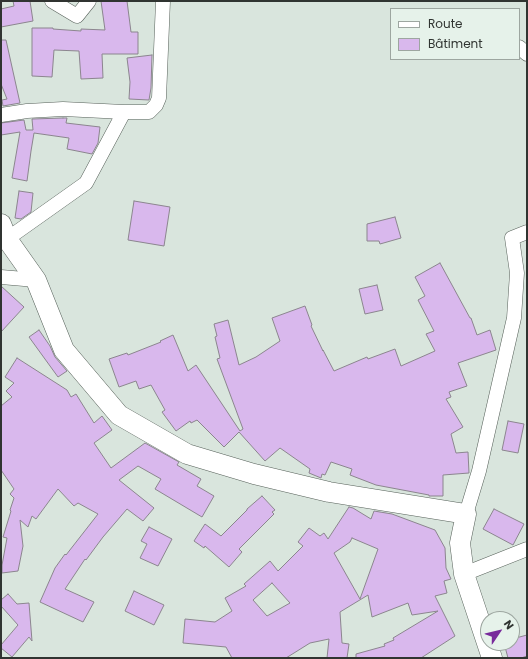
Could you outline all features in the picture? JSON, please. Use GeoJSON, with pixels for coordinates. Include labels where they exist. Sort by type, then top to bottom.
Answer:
{"type":"FeatureCollection","features":[{"type":"Feature","properties":{"kind":"street"},"geometry":{"type":"LineString","coordinates":[[52,1],[77,16],[89,1]]}},
{"type":"Feature","properties":{"kind":"street"},"geometry":{"type":"LineString","coordinates":[[1,115],[27,111],[63,109],[149,112],[156,105],[159,98],[163,1]]}},
{"type":"Feature","properties":{"kind":"street"},"geometry":{"type":"LineString","coordinates":[[124,112],[86,183],[4,232],[36,280],[64,350],[119,415],[187,454],[254,474],[328,492],[466,514]]}},
{"type":"Feature","properties":{"kind":"street"},"geometry":{"type":"LineString","coordinates":[[492,658],[464,574],[460,543],[466,514],[480,471],[514,318],[517,273],[512,238],[527,232]]}},
{"type":"Feature","properties":{"kind":"street"},"geometry":{"type":"LineString","coordinates":[[1,278],[36,280]]}},
{"type":"Feature","properties":{"kind":"street"},"geometry":{"type":"LineString","coordinates":[[464,574],[527,548]]}},
{"type":"Feature","properties":{"kind":"building"},"geometry":{"type":"Polygon","coordinates":[[[13,1],[30,1],[33,21],[1,27],[1,9],[14,6],[13,1]]]}},
{"type":"Feature","properties":{"kind":"building"},"geometry":{"type":"Polygon","coordinates":[[[101,1],[127,1],[131,32],[138,32],[138,54],[102,54],[103,78],[81,79],[79,51],[54,50],[52,77],[32,76],[32,28],[53,28],[81,31],[81,29],[105,30],[101,1]]]}},
{"type":"Feature","properties":{"kind":"building"},"geometry":{"type":"Polygon","coordinates":[[[1,40],[6,40],[20,103],[3,106],[2,100],[7,99],[1,84],[1,40]]]}},
{"type":"Feature","properties":{"kind":"building"},"geometry":{"type":"Polygon","coordinates":[[[152,55],[149,100],[129,99],[130,82],[127,58],[152,55]]]}},
{"type":"Feature","properties":{"kind":"building"},"geometry":{"type":"Polygon","coordinates":[[[67,118],[66,123],[100,127],[98,143],[92,154],[67,149],[69,138],[34,133],[27,181],[12,178],[20,132],[1,135],[1,123],[24,120],[26,130],[33,130],[32,119],[67,118]]]}},
{"type":"Feature","properties":{"kind":"building"},"geometry":{"type":"Polygon","coordinates":[[[19,191],[33,193],[31,212],[21,219],[15,218],[19,191]]]}},
{"type":"Feature","properties":{"kind":"building"},"geometry":{"type":"Polygon","coordinates":[[[134,201],[170,207],[164,246],[128,240],[134,201]]]}},
{"type":"Feature","properties":{"kind":"building"},"geometry":{"type":"Polygon","coordinates":[[[395,217],[401,238],[380,244],[379,241],[367,241],[367,224],[395,217]]]}},
{"type":"Feature","properties":{"kind":"building"},"geometry":{"type":"Polygon","coordinates":[[[440,263],[471,318],[477,335],[490,330],[496,350],[458,363],[467,386],[449,392],[451,397],[446,399],[463,427],[451,434],[456,453],[468,452],[469,473],[443,475],[443,496],[429,496],[376,485],[350,475],[352,469],[331,462],[325,475],[322,474],[321,478],[309,473],[310,469],[280,448],[265,461],[239,432],[224,447],[197,420],[191,423],[190,421],[176,431],[162,412],[165,410],[151,385],[139,389],[136,381],[119,387],[109,359],[127,353],[128,355],[161,342],[160,341],[173,335],[188,371],[196,365],[240,431],[243,429],[217,359],[220,358],[215,337],[217,336],[214,324],[228,320],[239,365],[256,357],[280,341],[272,318],[305,306],[312,325],[311,326],[334,371],[367,357],[368,359],[395,349],[401,366],[435,351],[426,334],[434,331],[418,300],[425,296],[415,277],[440,263]]]}},
{"type":"Feature","properties":{"kind":"building"},"geometry":{"type":"Polygon","coordinates":[[[377,285],[383,310],[365,314],[359,289],[377,285]]]}},
{"type":"Feature","properties":{"kind":"building"},"geometry":{"type":"Polygon","coordinates":[[[1,286],[24,307],[1,332],[1,286]]]}},
{"type":"Feature","properties":{"kind":"building"},"geometry":{"type":"Polygon","coordinates":[[[39,330],[50,346],[55,357],[67,371],[58,377],[29,337],[39,330]]]}},
{"type":"Feature","properties":{"kind":"building"},"geometry":{"type":"Polygon","coordinates":[[[17,358],[67,390],[71,397],[76,394],[94,423],[102,416],[112,430],[94,443],[111,468],[145,443],[179,462],[177,465],[201,479],[197,486],[214,496],[202,517],[155,489],[161,479],[138,466],[119,480],[154,508],[143,521],[127,509],[86,560],[85,559],[65,589],[94,602],[83,622],[40,602],[55,568],[98,514],[78,503],[74,506],[58,489],[36,519],[32,516],[28,527],[20,520],[23,546],[18,571],[2,573],[7,538],[3,537],[14,498],[10,494],[14,489],[1,470],[1,406],[12,397],[6,391],[14,383],[5,377],[17,358]]]}},
{"type":"Feature","properties":{"kind":"building"},"geometry":{"type":"Polygon","coordinates":[[[508,421],[524,424],[518,453],[502,450],[508,421]]]}},
{"type":"Feature","properties":{"kind":"building"},"geometry":{"type":"Polygon","coordinates":[[[262,496],[275,510],[272,512],[274,514],[239,549],[242,552],[229,567],[205,546],[204,548],[194,541],[205,524],[221,536],[262,496]]]}},
{"type":"Feature","properties":{"kind":"building"},"geometry":{"type":"Polygon","coordinates":[[[349,507],[371,519],[374,511],[392,514],[435,530],[445,548],[446,568],[451,579],[444,581],[447,593],[435,596],[455,636],[421,658],[356,658],[356,654],[385,646],[384,644],[394,640],[393,638],[438,611],[412,615],[408,603],[372,617],[368,595],[340,612],[342,643],[349,644],[347,658],[327,658],[329,639],[310,643],[286,658],[232,658],[226,647],[183,643],[185,619],[215,622],[232,611],[225,598],[246,586],[244,584],[270,561],[278,571],[303,546],[298,542],[309,528],[320,536],[324,533],[328,539],[349,507]],[[352,538],[350,542],[334,553],[360,599],[378,549],[352,538]],[[272,583],[253,600],[267,616],[290,603],[272,583]]]}},
{"type":"Feature","properties":{"kind":"building"},"geometry":{"type":"Polygon","coordinates":[[[494,509],[524,524],[513,545],[483,529],[494,509]]]}},
{"type":"Feature","properties":{"kind":"building"},"geometry":{"type":"Polygon","coordinates":[[[149,527],[172,539],[158,566],[140,558],[147,544],[141,541],[149,527]]]}},
{"type":"Feature","properties":{"kind":"building"},"geometry":{"type":"Polygon","coordinates":[[[134,591],[164,605],[154,625],[125,611],[134,591]]]}},
{"type":"Feature","properties":{"kind":"building"},"geometry":{"type":"Polygon","coordinates":[[[8,594],[17,604],[29,603],[32,641],[29,637],[12,657],[1,648],[1,645],[18,625],[1,606],[1,600],[8,594]]]}},
{"type":"Feature","properties":{"kind":"building"},"geometry":{"type":"Polygon","coordinates":[[[527,635],[527,656],[521,658],[508,658],[506,651],[520,651],[520,637],[527,635]]]}}]}
